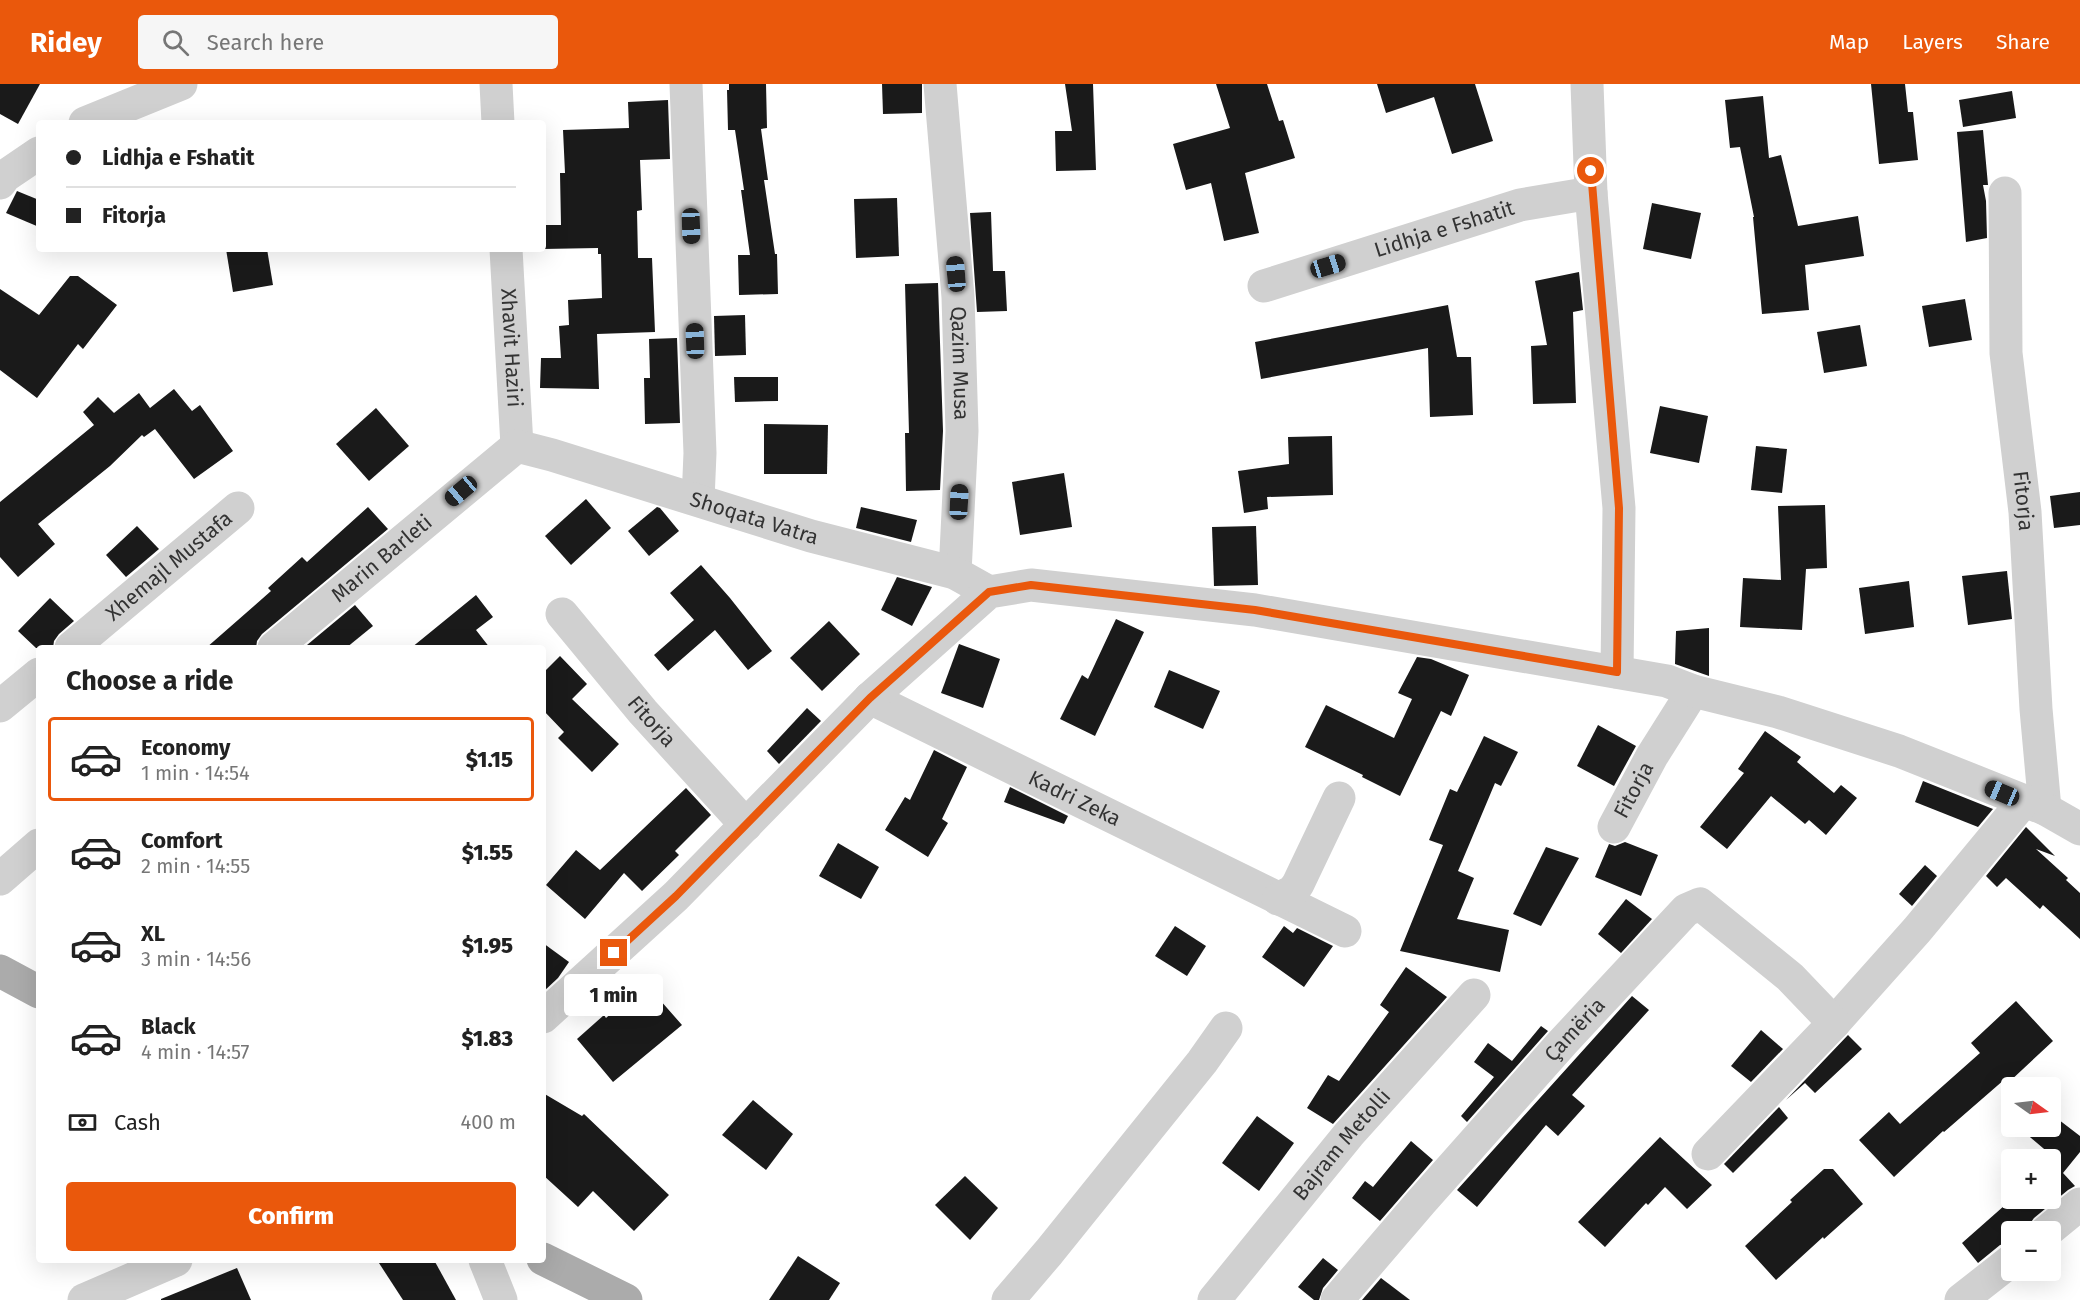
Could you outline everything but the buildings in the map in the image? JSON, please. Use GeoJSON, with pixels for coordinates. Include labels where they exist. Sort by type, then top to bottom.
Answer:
{"type":"FeatureCollection","features":[{"type":"Feature","properties":{"kind":"main road"},"geometry":{"type":"LineString","coordinates":[[0,971],[36,990]]}},
{"type":"Feature","properties":{"kind":"main road"},"geometry":{"type":"LineString","coordinates":[[546,1260],[626,1300]]}},
{"type":"Feature","properties":{"kind":"street"},"geometry":{"type":"LineString","coordinates":[[92,120],[180,84]]}},
{"type":"Feature","properties":{"kind":"street"},"geometry":{"type":"LineString","coordinates":[[496,84],[498,120]]}},
{"type":"Feature","properties":{"kind":"street"},"geometry":{"type":"LineString","coordinates":[[686,84],[700,453],[698,500]]}},
{"type":"Feature","properties":{"kind":"street","name":"Qazim Musa"},"geometry":{"type":"LineString","coordinates":[[940,84],[958,297],[962,431],[955,573]]}},
{"type":"Feature","properties":{"kind":"street"},"geometry":{"type":"LineString","coordinates":[[1587,84],[1592,193],[1619,508],[1617,672]]}},
{"type":"Feature","properties":{"kind":"street"},"geometry":{"type":"LineString","coordinates":[[0,183],[5,176],[36,155]]}},
{"type":"Feature","properties":{"kind":"street","name":"Lidhja e Fshatit"},"geometry":{"type":"LineString","coordinates":[[1264,286],[1520,205],[1592,193]]}},
{"type":"Feature","properties":{"kind":"street","name":"Fitorja"},"geometry":{"type":"LineString","coordinates":[[2005,193],[2006,353],[2025,512],[2036,709],[2034,805]]}},
{"type":"Feature","properties":{"kind":"street","name":"Xhavit Haziri"},"geometry":{"type":"LineString","coordinates":[[506,252],[517,446]]}},
{"type":"Feature","properties":{"kind":"street","name":"Shoqata Vatra"},"geometry":{"type":"LineString","coordinates":[[517,446],[812,536],[955,573],[989,592]]}},
{"type":"Feature","properties":{"kind":"street","name":"Marin Barleti"},"geometry":{"type":"LineString","coordinates":[[278,645],[517,446]]}},
{"type":"Feature","properties":{"kind":"street","name":"Xhemajl Mustafa"},"geometry":{"type":"LineString","coordinates":[[75,645],[238,508]]}},
{"type":"Feature","properties":{"kind":"street"},"geometry":{"type":"LineString","coordinates":[[546,1014],[676,896],[870,698],[989,592],[1031,585],[1255,610],[1667,681],[1693,691],[1778,712],[1899,751],[2034,805],[2080,829]]}},
{"type":"Feature","properties":{"kind":"street","name":"Fitorja"},"geometry":{"type":"LineString","coordinates":[[562,614],[643,712],[746,825]]}},
{"type":"Feature","properties":{"kind":"street"},"geometry":{"type":"LineString","coordinates":[[0,706],[36,676]]}},
{"type":"Feature","properties":{"kind":"street","name":"Fitorja"},"geometry":{"type":"LineString","coordinates":[[1614,827],[1652,756],[1693,691]]}},
{"type":"Feature","properties":{"kind":"street","name":"Kadri Zeka"},"geometry":{"type":"LineString","coordinates":[[870,698],[1345,931]]}},
{"type":"Feature","properties":{"kind":"street"},"geometry":{"type":"LineString","coordinates":[[1278,899],[1293,891],[1298,884],[1339,798]]}},
{"type":"Feature","properties":{"kind":"street"},"geometry":{"type":"LineString","coordinates":[[1708,1154],[1834,1023],[2034,805]]}},
{"type":"Feature","properties":{"kind":"street"},"geometry":{"type":"LineString","coordinates":[[0,879],[36,848]]}},
{"type":"Feature","properties":{"kind":"street","name":"Çamëria"},"geometry":{"type":"LineString","coordinates":[[1337,1300],[1420,1202],[1563,1042],[1686,910],[1700,904],[1790,977],[1834,1023]]}},
{"type":"Feature","properties":{"kind":"street","name":"Bajram Metolli"},"geometry":{"type":"LineString","coordinates":[[1215,1300],[1349,1134],[1474,995]]}},
{"type":"Feature","properties":{"kind":"street"},"geometry":{"type":"LineString","coordinates":[[1008,1300],[1195,1071],[1226,1028]]}},
{"type":"Feature","properties":{"kind":"street"},"geometry":{"type":"LineString","coordinates":[[2059,1221],[2080,1204]]}},
{"type":"Feature","properties":{"kind":"street"},"geometry":{"type":"LineString","coordinates":[[84,1300],[169,1263]]}},
{"type":"Feature","properties":{"kind":"street"},"geometry":{"type":"LineString","coordinates":[[486,1263],[501,1300]]}},
{"type":"Feature","properties":{"kind":"street"},"geometry":{"type":"LineString","coordinates":[[1961,1300],[2001,1269]]}},
{"type":"Feature","properties":{"kind":"route"},"geometry":{"type":"LineString","coordinates":[[614,953],[676,896],[870,698],[989,592],[1031,585],[1255,610],[1617,672],[1619,508],[1591,171]]}}]}
